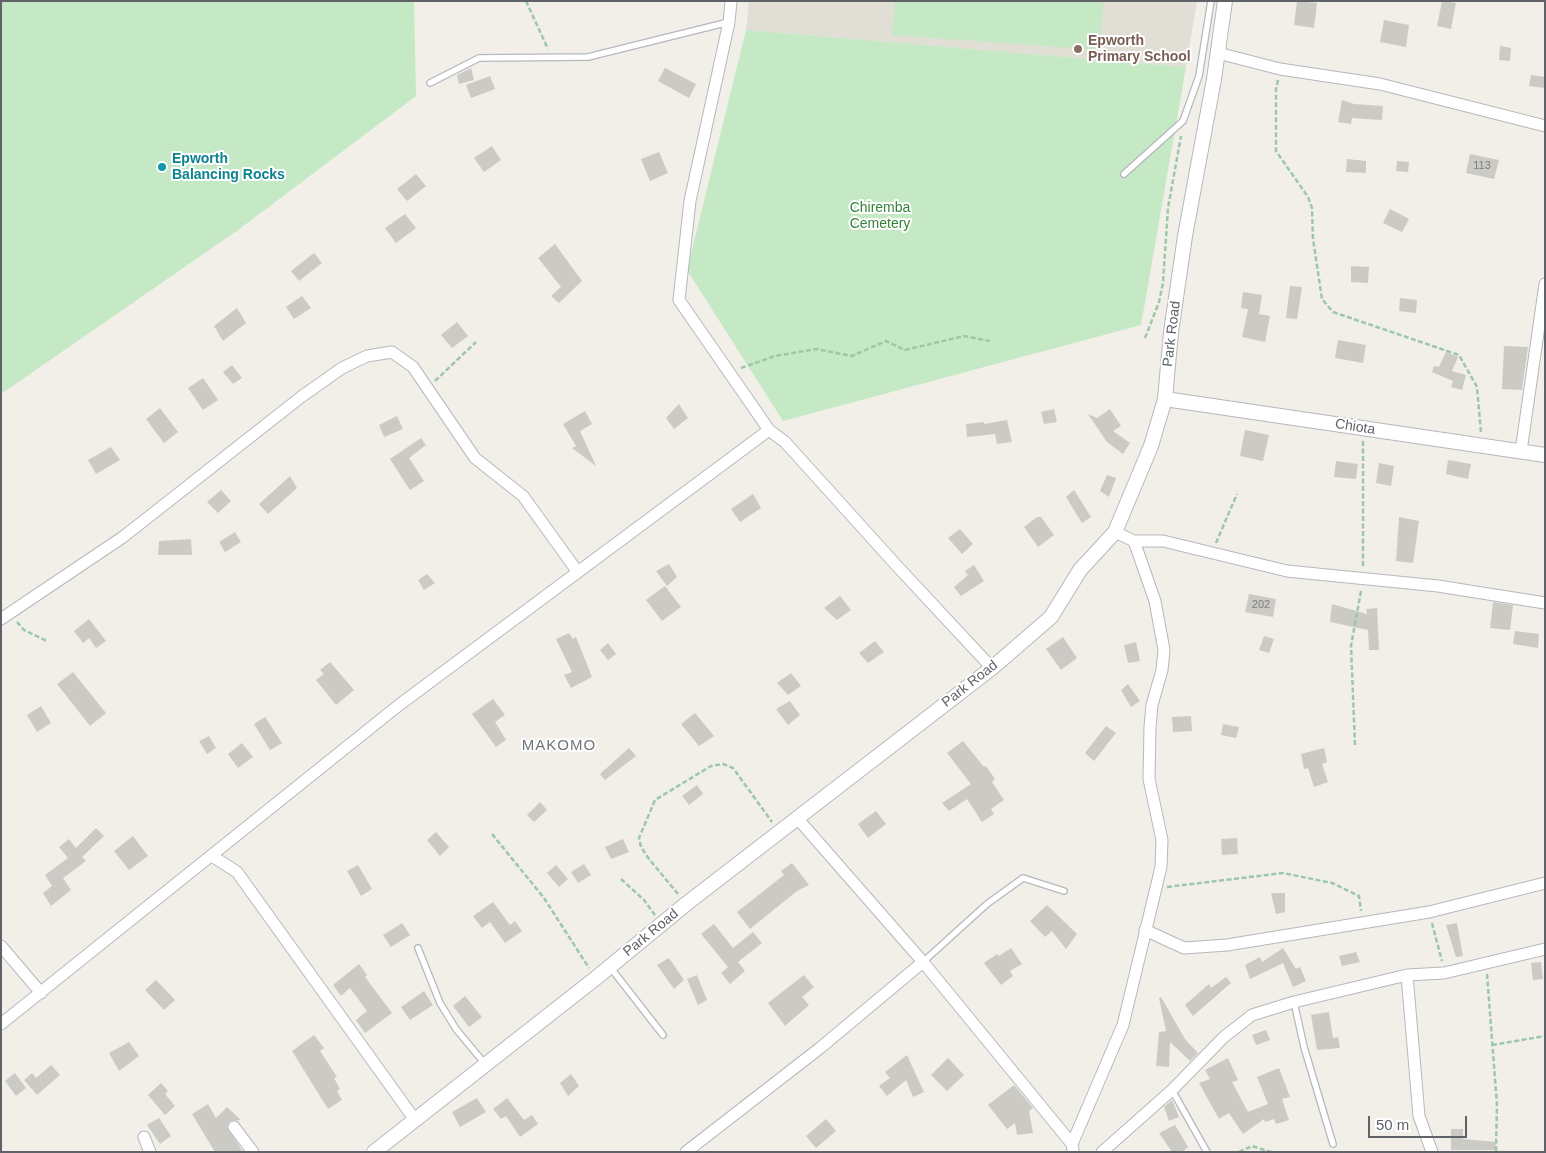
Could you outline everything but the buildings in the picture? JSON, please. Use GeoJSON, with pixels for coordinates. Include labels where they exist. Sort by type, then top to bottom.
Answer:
{"type":"FeatureCollection","features":[{"type":"Feature","properties":{"kind":"street"},"geometry":{"type":"LineString","coordinates":[[731,1],[729,22],[690,201],[680,300],[769,430],[785,442],[992,668]]}},
{"type":"Feature","properties":{"kind":"street","name":"Park Road"},"geometry":{"type":"LineString","coordinates":[[374,1152],[596,978],[686,904],[798,820],[992,668],[1051,616],[1080,570],[1115,532],[1151,446],[1165,399],[1171,332],[1185,236],[1214,79],[1225,1]]}},
{"type":"Feature","properties":{"kind":"street"},"geometry":{"type":"LineString","coordinates":[[1218,54],[1280,69],[1380,84],[1545,126]]}},
{"type":"Feature","properties":{"kind":"street"},"geometry":{"type":"LineString","coordinates":[[1521,452],[1545,284]]}},
{"type":"Feature","properties":{"kind":"street"},"geometry":{"type":"LineString","coordinates":[[6,616],[124,537],[301,397],[342,368],[368,356],[392,352],[413,367],[475,458],[523,496],[577,571]]}},
{"type":"Feature","properties":{"kind":"street","name":"Chiota"},"geometry":{"type":"LineString","coordinates":[[1165,399],[1545,455]]}},
{"type":"Feature","properties":{"kind":"street"},"geometry":{"type":"LineString","coordinates":[[1,1024],[398,705],[769,430]]}},
{"type":"Feature","properties":{"kind":"street"},"geometry":{"type":"LineString","coordinates":[[1115,532],[1134,541],[1152,539],[1288,570],[1462,589],[1545,603]]}},
{"type":"Feature","properties":{"kind":"street"},"geometry":{"type":"LineString","coordinates":[[798,820],[923,962],[1072,1148],[1123,1024],[1161,867],[1162,840],[1150,778],[1150,727],[1152,704],[1162,670],[1164,650],[1155,601],[1134,541]]}},
{"type":"Feature","properties":{"kind":"street"},"geometry":{"type":"LineString","coordinates":[[212,856],[237,872],[415,1120]]}},
{"type":"Feature","properties":{"kind":"street"},"geometry":{"type":"LineString","coordinates":[[1145,930],[1184,948],[1227,945],[1362,921],[1429,912],[1545,883]]}},
{"type":"Feature","properties":{"kind":"street"},"geometry":{"type":"LineString","coordinates":[[1,946],[41,993]]}},
{"type":"Feature","properties":{"kind":"street"},"geometry":{"type":"LineString","coordinates":[[1102,1152],[1172,1090],[1224,1037],[1252,1015],[1294,1002],[1407,976],[1444,973],[1545,950]]}},
{"type":"Feature","properties":{"kind":"street"},"geometry":{"type":"LineString","coordinates":[[686,1152],[820,1048],[923,962]]}},
{"type":"Feature","properties":{"kind":"street"},"geometry":{"type":"LineString","coordinates":[[1407,976],[1419,1116],[1432,1152]]}},
{"type":"Feature","properties":{"kind":"street"},"geometry":{"type":"LineString","coordinates":[[234,1127],[253,1152]]}},
{"type":"Feature","properties":{"kind":"street"},"geometry":{"type":"LineString","coordinates":[[144,1137],[150,1152]]}},
{"type":"Feature","properties":{"kind":"lane"},"geometry":{"type":"LineString","coordinates":[[1124,174],[1182,121],[1199,76],[1210,1]]}},
{"type":"Feature","properties":{"kind":"lane"},"geometry":{"type":"LineString","coordinates":[[430,83],[479,58],[588,57],[729,22]]}},
{"type":"Feature","properties":{"kind":"lane"},"geometry":{"type":"LineString","coordinates":[[1199,76],[1214,79]]}},
{"type":"Feature","properties":{"kind":"lane"},"geometry":{"type":"LineString","coordinates":[[923,962],[986,904],[1023,878],[1064,891]]}},
{"type":"Feature","properties":{"kind":"lane"},"geometry":{"type":"LineString","coordinates":[[418,948],[440,1004],[456,1029],[486,1065]]}},
{"type":"Feature","properties":{"kind":"lane"},"geometry":{"type":"LineString","coordinates":[[610,966],[663,1035]]}},
{"type":"Feature","properties":{"kind":"lane"},"geometry":{"type":"LineString","coordinates":[[1294,1002],[1304,1047],[1333,1144]]}},
{"type":"Feature","properties":{"kind":"lane"},"geometry":{"type":"LineString","coordinates":[[1172,1090],[1207,1152]]}},
{"type":"Feature","properties":{"kind":"path"},"geometry":{"type":"LineString","coordinates":[[526,1],[552,57]]}},
{"type":"Feature","properties":{"kind":"path"},"geometry":{"type":"LineString","coordinates":[[1280,69],[1276,89],[1276,151],[1308,197],[1312,208],[1313,239],[1322,299],[1333,312],[1459,355],[1477,387],[1483,447]]}},
{"type":"Feature","properties":{"kind":"path"},"geometry":{"type":"LineString","coordinates":[[1145,338],[1161,293],[1167,215],[1178,163],[1182,121]]}},
{"type":"Feature","properties":{"kind":"path"},"geometry":{"type":"LineString","coordinates":[[730,372],[775,356],[816,349],[852,356],[886,341],[905,350],[964,336],[990,341]]}},
{"type":"Feature","properties":{"kind":"path"},"geometry":{"type":"LineString","coordinates":[[427,388],[476,342]]}},
{"type":"Feature","properties":{"kind":"path"},"geometry":{"type":"LineString","coordinates":[[1208,551],[1219,540],[1237,494]]}},
{"type":"Feature","properties":{"kind":"path"},"geometry":{"type":"LineString","coordinates":[[6,616],[24,630],[47,641]]}},
{"type":"Feature","properties":{"kind":"path"},"geometry":{"type":"LineString","coordinates":[[686,904],[641,847],[639,838],[655,800],[711,766],[722,764],[733,768],[780,833]]}},
{"type":"Feature","properties":{"kind":"path"},"geometry":{"type":"LineString","coordinates":[[492,834],[544,898],[596,978]]}},
{"type":"Feature","properties":{"kind":"path"},"geometry":{"type":"LineString","coordinates":[[1156,886],[1283,873],[1332,883],[1359,896],[1362,921]]}},
{"type":"Feature","properties":{"kind":"path"},"geometry":{"type":"LineString","coordinates":[[621,879],[644,900],[661,924]]}},
{"type":"Feature","properties":{"kind":"path"},"geometry":{"type":"LineString","coordinates":[[1429,912],[1444,973]]}},
{"type":"Feature","properties":{"kind":"path"},"geometry":{"type":"LineString","coordinates":[[1483,964],[1487,973],[1497,1105],[1496,1152]]}},
{"type":"Feature","properties":{"kind":"path"},"geometry":{"type":"LineString","coordinates":[[1492,1044],[1545,1036]]}},
{"type":"Feature","properties":{"kind":"path"},"geometry":{"type":"LineString","coordinates":[[1239,1152],[1252,1146],[1271,1152]]}},
{"type":"Feature","properties":{"kind":"shaded area","name":"Epworth Primary School"},"geometry":{"type":"Polygon","coordinates":[[[749,1],[1197,1],[1186,67],[746,30],[749,1]]]}},
{"type":"Feature","properties":{"kind":"green space","name":"Epworth Balancing Rocks"},"geometry":{"type":"Polygon","coordinates":[[[1,1],[414,1],[416,96],[238,230],[1,394],[1,1]]]}},
{"type":"Feature","properties":{"kind":"green space"},"geometry":{"type":"Polygon","coordinates":[[[895,1],[1103,1],[1100,50],[892,35],[895,1]]]}},
{"type":"Feature","properties":{"kind":"green space","name":"Chiremba Cemetery"},"geometry":{"type":"Polygon","coordinates":[[[746,30],[1186,67],[1141,325],[783,421],[687,270],[746,30]]]}},
{"type":"Feature","properties":{"kind":"place","name":"Epworth Primary School"},"geometry":{"type":"Point","coordinates":[1078,49]}},
{"type":"Feature","properties":{"kind":"place","name":"Epworth Balancing Rocks"},"geometry":{"type":"Point","coordinates":[162,167]}},
{"type":"Feature","properties":{"kind":"district","name":"MAKOMO"},"geometry":{"type":"Point","coordinates":[559,746]}}]}
